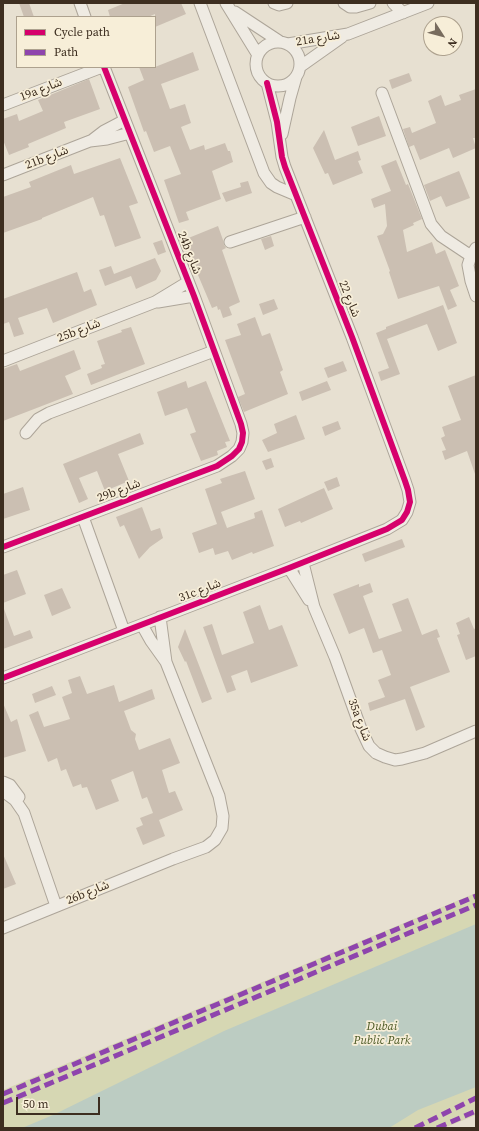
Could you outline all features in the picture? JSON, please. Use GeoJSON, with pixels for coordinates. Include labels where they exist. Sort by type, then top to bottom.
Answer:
{"type":"FeatureCollection","features":[{"type":"Feature","properties":{"kind":"street"},"geometry":{"type":"LineString","coordinates":[[80,3],[85,16]]}},
{"type":"Feature","properties":{"kind":"street"},"geometry":{"type":"LineString","coordinates":[[200,3],[264,173],[271,183],[296,195]]}},
{"type":"Feature","properties":{"kind":"street"},"geometry":{"type":"LineString","coordinates":[[274,3],[279,5],[287,3]]}},
{"type":"Feature","properties":{"kind":"street"},"geometry":{"type":"LineString","coordinates":[[344,3],[350,7],[356,7],[370,3]]}},
{"type":"Feature","properties":{"kind":"street"},"geometry":{"type":"LineString","coordinates":[[393,3],[403,13]]}},
{"type":"Feature","properties":{"kind":"street","name":"21a شارع"},"geometry":{"type":"LineString","coordinates":[[301,66],[348,34],[428,3]]}},
{"type":"Feature","properties":{"kind":"street"},"geometry":{"type":"LineString","coordinates":[[229,6],[293,47],[299,56],[301,66],[296,77],[290,83],[283,86],[274,86],[262,79],[256,68],[258,55],[263,48],[270,43],[284,42]]}},
{"type":"Feature","properties":{"kind":"street"},"geometry":{"type":"LineString","coordinates":[[229,6],[258,55]]}},
{"type":"Feature","properties":{"kind":"street","name":"21a شارع"},"geometry":{"type":"LineString","coordinates":[[284,42],[348,34]]}},
{"type":"Feature","properties":{"kind":"street","name":"19a شارع"},"geometry":{"type":"LineString","coordinates":[[3,105],[100,68]]}},
{"type":"Feature","properties":{"kind":"street","name":"24b شارع"},"geometry":{"type":"LineString","coordinates":[[103,68],[194,296],[241,424],[243,433],[242,442],[239,449]]}},
{"type":"Feature","properties":{"kind":"street","name":"شارع 22"},"geometry":{"type":"LineString","coordinates":[[280,142],[284,120],[296,77]]}},
{"type":"Feature","properties":{"kind":"street","name":"شارع 22"},"geometry":{"type":"LineString","coordinates":[[267,83],[274,109],[282,158],[304,218],[352,337],[408,490],[410,502],[407,512],[402,520]]}},
{"type":"Feature","properties":{"kind":"street"},"geometry":{"type":"LineString","coordinates":[[382,93],[431,224],[441,236],[474,252],[468,265],[476,296]]}},
{"type":"Feature","properties":{"kind":"street","name":"21b شارع"},"geometry":{"type":"LineString","coordinates":[[90,141],[104,130],[125,120]]}},
{"type":"Feature","properties":{"kind":"street","name":"21b شارع"},"geometry":{"type":"LineString","coordinates":[[3,175],[90,141],[107,139],[130,133]]}},
{"type":"Feature","properties":{"kind":"street"},"geometry":{"type":"LineString","coordinates":[[230,242],[304,218]]}},
{"type":"Feature","properties":{"kind":"street","name":"25b شارع"},"geometry":{"type":"LineString","coordinates":[[3,361],[155,302],[188,282]]}},
{"type":"Feature","properties":{"kind":"street","name":"25b شارع"},"geometry":{"type":"LineString","coordinates":[[155,302],[194,296]]}},
{"type":"Feature","properties":{"kind":"street"},"geometry":{"type":"LineString","coordinates":[[26,433],[38,419],[49,413],[214,351]]}},
{"type":"Feature","properties":{"kind":"street","name":"29b شارع"},"geometry":{"type":"LineString","coordinates":[[3,547],[217,466],[225,462],[239,449]]}},
{"type":"Feature","properties":{"kind":"street"},"geometry":{"type":"LineString","coordinates":[[83,517],[124,631]]}},
{"type":"Feature","properties":{"kind":"street","name":"31c شارع"},"geometry":{"type":"LineString","coordinates":[[3,678],[302,563],[392,527],[402,520]]}},
{"type":"Feature","properties":{"kind":"street","name":"35a شارع"},"geometry":{"type":"LineString","coordinates":[[302,563],[314,607],[336,657],[364,738],[376,753],[395,760],[410,758],[476,731]]}},
{"type":"Feature","properties":{"kind":"street","name":"35a شارع"},"geometry":{"type":"LineString","coordinates":[[289,568],[314,607]]}},
{"type":"Feature","properties":{"kind":"street","name":"26b شارع"},"geometry":{"type":"LineString","coordinates":[[3,928],[173,859],[206,848],[215,840],[222,828],[223,816],[215,786],[166,662],[160,618]]}},
{"type":"Feature","properties":{"kind":"street","name":"26b شارع"},"geometry":{"type":"LineString","coordinates":[[142,624],[151,641],[166,662]]}},
{"type":"Feature","properties":{"kind":"street"},"geometry":{"type":"LineString","coordinates":[[3,782],[10,786],[19,797],[56,906]]}},
{"type":"Feature","properties":{"kind":"street"},"geometry":{"type":"LineString","coordinates":[[3,791],[15,800],[24,813]]}},
{"type":"Feature","properties":{"kind":"green space","name":"Dubai Public Park"},"geometry":{"type":"Polygon","coordinates":[[[476,893],[476,1115],[444,1128],[3,1128],[3,1090],[476,893]]]}},
{"type":"Feature","properties":{"kind":"shaded area","name":"Dubai Public Park"},"geometry":{"type":"Polygon","coordinates":[[[476,924],[476,1087],[418,1110],[389,1128],[22,1128],[53,1115],[224,1031],[476,924]]]}},
{"type":"Feature","properties":{"kind":"building"},"geometry":{"type":"Polygon","coordinates":[[[19,3],[29,3],[34,16],[24,16],[19,3]]]}},
{"type":"Feature","properties":{"kind":"building"},"geometry":{"type":"Polygon","coordinates":[[[125,3],[181,3],[186,14],[156,27],[155,14],[150,16],[110,16],[108,10],[125,3]]]}},
{"type":"Feature","properties":{"kind":"building"},"geometry":{"type":"Polygon","coordinates":[[[193,52],[199,70],[161,84],[170,109],[185,104],[191,123],[181,127],[190,150],[204,145],[205,150],[225,143],[228,151],[230,151],[233,162],[212,171],[221,199],[186,212],[189,220],[179,223],[164,180],[181,174],[170,146],[154,152],[146,131],[144,132],[128,87],[144,80],[139,68],[156,68],[156,67],[193,52]]]}},
{"type":"Feature","properties":{"kind":"building"},"geometry":{"type":"Polygon","coordinates":[[[409,73],[412,81],[392,89],[389,80],[409,73]]]}},
{"type":"Feature","properties":{"kind":"building"},"geometry":{"type":"Polygon","coordinates":[[[89,79],[100,109],[64,122],[66,128],[28,144],[29,147],[9,155],[3,140],[3,119],[17,114],[19,121],[43,111],[38,100],[89,79]]]}},
{"type":"Feature","properties":{"kind":"building"},"geometry":{"type":"Polygon","coordinates":[[[476,89],[476,138],[473,138],[476,148],[453,158],[449,148],[420,160],[414,145],[409,147],[403,129],[410,127],[412,133],[436,123],[428,101],[441,95],[445,106],[461,100],[459,95],[476,89]]]}},
{"type":"Feature","properties":{"kind":"building"},"geometry":{"type":"Polygon","coordinates":[[[379,116],[386,136],[358,146],[351,127],[379,116]]]}},
{"type":"Feature","properties":{"kind":"building"},"geometry":{"type":"Polygon","coordinates":[[[324,130],[335,160],[358,151],[361,160],[358,161],[363,173],[333,185],[328,173],[325,174],[313,148],[324,130]]]}},
{"type":"Feature","properties":{"kind":"building"},"geometry":{"type":"Polygon","coordinates":[[[120,158],[138,203],[129,206],[141,238],[115,247],[104,215],[100,216],[93,197],[42,219],[3,233],[3,197],[31,187],[29,182],[71,165],[74,174],[120,158]]]}},
{"type":"Feature","properties":{"kind":"building"},"geometry":{"type":"Polygon","coordinates":[[[396,160],[406,185],[408,184],[422,219],[403,230],[407,252],[432,242],[436,254],[445,250],[459,286],[450,290],[457,306],[448,310],[439,286],[398,299],[389,272],[390,271],[377,236],[383,234],[387,226],[385,204],[374,208],[371,199],[391,191],[381,166],[396,160]]]}},
{"type":"Feature","properties":{"kind":"building"},"geometry":{"type":"Polygon","coordinates":[[[459,171],[470,198],[446,207],[441,196],[430,201],[424,185],[459,171]]]}},
{"type":"Feature","properties":{"kind":"building"},"geometry":{"type":"Polygon","coordinates":[[[248,181],[252,193],[226,202],[222,193],[241,187],[240,183],[248,181]]]}},
{"type":"Feature","properties":{"kind":"building"},"geometry":{"type":"Polygon","coordinates":[[[218,226],[226,248],[222,250],[240,302],[229,307],[232,315],[223,318],[220,309],[218,310],[217,306],[212,308],[198,275],[186,239],[218,226]]]}},
{"type":"Feature","properties":{"kind":"building"},"geometry":{"type":"Polygon","coordinates":[[[271,236],[274,246],[265,250],[261,239],[271,236]]]}},
{"type":"Feature","properties":{"kind":"building"},"geometry":{"type":"Polygon","coordinates":[[[162,240],[166,252],[158,255],[153,243],[162,240]]]}},
{"type":"Feature","properties":{"kind":"building"},"geometry":{"type":"Polygon","coordinates":[[[155,258],[161,271],[156,280],[136,289],[131,276],[105,286],[99,270],[111,266],[114,274],[155,258]]]}},
{"type":"Feature","properties":{"kind":"building"},"geometry":{"type":"Polygon","coordinates":[[[77,272],[84,292],[91,289],[97,305],[53,323],[47,308],[18,318],[24,334],[14,337],[9,322],[3,324],[3,299],[77,272]]]}},
{"type":"Feature","properties":{"kind":"building"},"geometry":{"type":"Polygon","coordinates":[[[274,299],[278,309],[263,315],[259,304],[274,299]]]}},
{"type":"Feature","properties":{"kind":"building"},"geometry":{"type":"Polygon","coordinates":[[[443,305],[457,343],[438,351],[427,324],[387,339],[400,374],[381,381],[378,372],[389,368],[376,333],[386,329],[386,327],[443,305]]]}},
{"type":"Feature","properties":{"kind":"building"},"geometry":{"type":"Polygon","coordinates":[[[255,317],[262,336],[270,333],[283,370],[280,372],[288,394],[244,412],[238,397],[245,394],[225,340],[241,335],[237,324],[255,317]]]}},
{"type":"Feature","properties":{"kind":"building"},"geometry":{"type":"Polygon","coordinates":[[[131,327],[145,364],[91,385],[87,374],[102,368],[101,365],[105,364],[97,341],[131,327]]]}},
{"type":"Feature","properties":{"kind":"building"},"geometry":{"type":"Polygon","coordinates":[[[74,350],[81,369],[65,376],[73,394],[3,421],[3,369],[17,364],[20,371],[74,350]]]}},
{"type":"Feature","properties":{"kind":"building"},"geometry":{"type":"Polygon","coordinates":[[[343,361],[347,371],[328,378],[324,368],[343,361]]]}},
{"type":"Feature","properties":{"kind":"building"},"geometry":{"type":"Polygon","coordinates":[[[476,375],[475,474],[467,451],[445,460],[442,451],[446,450],[441,438],[445,436],[442,427],[461,420],[448,386],[476,375]]]}},
{"type":"Feature","properties":{"kind":"building"},"geometry":{"type":"Polygon","coordinates":[[[186,381],[188,388],[206,381],[230,441],[225,442],[227,447],[217,451],[218,455],[201,461],[190,434],[196,432],[187,408],[165,416],[157,392],[186,381]]]}},
{"type":"Feature","properties":{"kind":"building"},"geometry":{"type":"Polygon","coordinates":[[[327,381],[331,390],[302,401],[299,392],[327,381]]]}},
{"type":"Feature","properties":{"kind":"building"},"geometry":{"type":"Polygon","coordinates":[[[296,415],[305,439],[268,452],[262,440],[277,433],[274,424],[296,415]]]}},
{"type":"Feature","properties":{"kind":"building"},"geometry":{"type":"Polygon","coordinates":[[[338,421],[341,429],[325,436],[322,427],[338,421]]]}},
{"type":"Feature","properties":{"kind":"building"},"geometry":{"type":"Polygon","coordinates":[[[140,433],[144,444],[118,454],[129,481],[105,491],[97,471],[79,478],[88,499],[79,503],[63,464],[140,433]]]}},
{"type":"Feature","properties":{"kind":"building"},"geometry":{"type":"Polygon","coordinates":[[[271,458],[274,467],[266,470],[262,461],[271,458]]]}},
{"type":"Feature","properties":{"kind":"building"},"geometry":{"type":"Polygon","coordinates":[[[245,471],[255,499],[221,512],[227,528],[255,518],[254,513],[262,510],[274,546],[253,554],[252,552],[232,560],[228,551],[215,555],[213,548],[199,553],[192,533],[217,524],[205,489],[222,483],[220,479],[245,471]]]}},
{"type":"Feature","properties":{"kind":"building"},"geometry":{"type":"Polygon","coordinates":[[[337,477],[340,486],[328,491],[324,482],[337,477]]]}},
{"type":"Feature","properties":{"kind":"building"},"geometry":{"type":"Polygon","coordinates":[[[23,487],[30,510],[3,519],[3,494],[23,487]]]}},
{"type":"Feature","properties":{"kind":"building"},"geometry":{"type":"Polygon","coordinates":[[[324,488],[333,509],[301,523],[300,521],[285,527],[278,509],[324,488]]]}},
{"type":"Feature","properties":{"kind":"building"},"geometry":{"type":"Polygon","coordinates":[[[142,507],[151,531],[160,528],[163,538],[150,547],[139,559],[124,525],[120,527],[116,517],[142,507]]]}},
{"type":"Feature","properties":{"kind":"building"},"geometry":{"type":"Polygon","coordinates":[[[402,539],[405,547],[365,562],[362,554],[402,539]]]}},
{"type":"Feature","properties":{"kind":"building"},"geometry":{"type":"Polygon","coordinates":[[[17,570],[26,594],[3,603],[3,575],[17,570]]]}},
{"type":"Feature","properties":{"kind":"building"},"geometry":{"type":"Polygon","coordinates":[[[370,583],[373,592],[363,596],[379,639],[402,631],[392,604],[408,598],[422,635],[437,629],[440,637],[437,638],[450,672],[410,687],[425,727],[416,731],[405,699],[370,711],[368,703],[385,697],[378,680],[391,675],[382,650],[373,653],[364,628],[349,634],[333,594],[359,584],[359,587],[370,583]]]}},
{"type":"Feature","properties":{"kind":"building"},"geometry":{"type":"Polygon","coordinates":[[[62,588],[71,608],[52,616],[44,595],[62,588]]]}},
{"type":"Feature","properties":{"kind":"building"},"geometry":{"type":"Polygon","coordinates":[[[260,605],[269,630],[282,625],[298,666],[251,683],[247,670],[231,676],[236,690],[227,693],[203,627],[212,624],[222,655],[254,643],[243,612],[260,605]]]}},
{"type":"Feature","properties":{"kind":"building"},"geometry":{"type":"Polygon","coordinates":[[[3,609],[14,636],[30,630],[33,638],[3,649],[3,609]]]}},
{"type":"Feature","properties":{"kind":"building"},"geometry":{"type":"Polygon","coordinates":[[[469,617],[474,629],[476,628],[476,656],[466,660],[457,635],[460,634],[456,623],[469,617]]]}},
{"type":"Feature","properties":{"kind":"building"},"geometry":{"type":"Polygon","coordinates":[[[185,629],[212,699],[202,703],[186,661],[185,662],[178,647],[185,629]]]}},
{"type":"Feature","properties":{"kind":"building"},"geometry":{"type":"Polygon","coordinates":[[[80,676],[87,694],[114,685],[119,702],[152,689],[155,699],[124,711],[131,730],[136,734],[135,739],[139,750],[170,738],[180,763],[162,770],[169,793],[175,791],[183,810],[159,820],[165,836],[143,845],[136,828],[143,825],[140,818],[153,813],[147,797],[142,799],[133,771],[111,780],[119,801],[96,810],[87,787],[82,788],[81,784],[73,787],[66,769],[61,771],[57,758],[48,762],[29,715],[38,711],[44,727],[70,719],[62,697],[72,693],[68,680],[80,676]]]}},
{"type":"Feature","properties":{"kind":"building"},"geometry":{"type":"Polygon","coordinates":[[[52,686],[56,695],[35,703],[32,694],[52,686]]]}},
{"type":"Feature","properties":{"kind":"building"},"geometry":{"type":"Polygon","coordinates":[[[3,703],[11,722],[17,719],[26,751],[3,758],[3,703]]]}},
{"type":"Feature","properties":{"kind":"building"},"geometry":{"type":"Polygon","coordinates":[[[3,854],[16,884],[3,889],[3,854]]]}},
{"type":"Feature","properties":{"kind":"marked path"},"geometry":{"type":"LineString","coordinates":[[3,1094],[476,896]]}},
{"type":"Feature","properties":{"kind":"marked path"},"geometry":{"type":"LineString","coordinates":[[3,1103],[476,905]]}},
{"type":"Feature","properties":{"kind":"marked path"},"geometry":{"type":"LineString","coordinates":[[415,1128],[476,1098]]}},
{"type":"Feature","properties":{"kind":"marked path"},"geometry":{"type":"LineString","coordinates":[[437,1128],[476,1111]]}},
{"type":"Feature","properties":{"kind":"cycle path"},"geometry":{"type":"LineString","coordinates":[[3,547],[217,466],[232,456],[239,449],[242,442],[243,433],[241,424],[194,296],[104,68]]}},
{"type":"Feature","properties":{"kind":"cycle path"},"geometry":{"type":"LineString","coordinates":[[3,678],[387,529],[402,520],[407,512],[410,502],[405,481],[352,337],[285,167],[282,157],[277,122],[267,83]]}}]}
